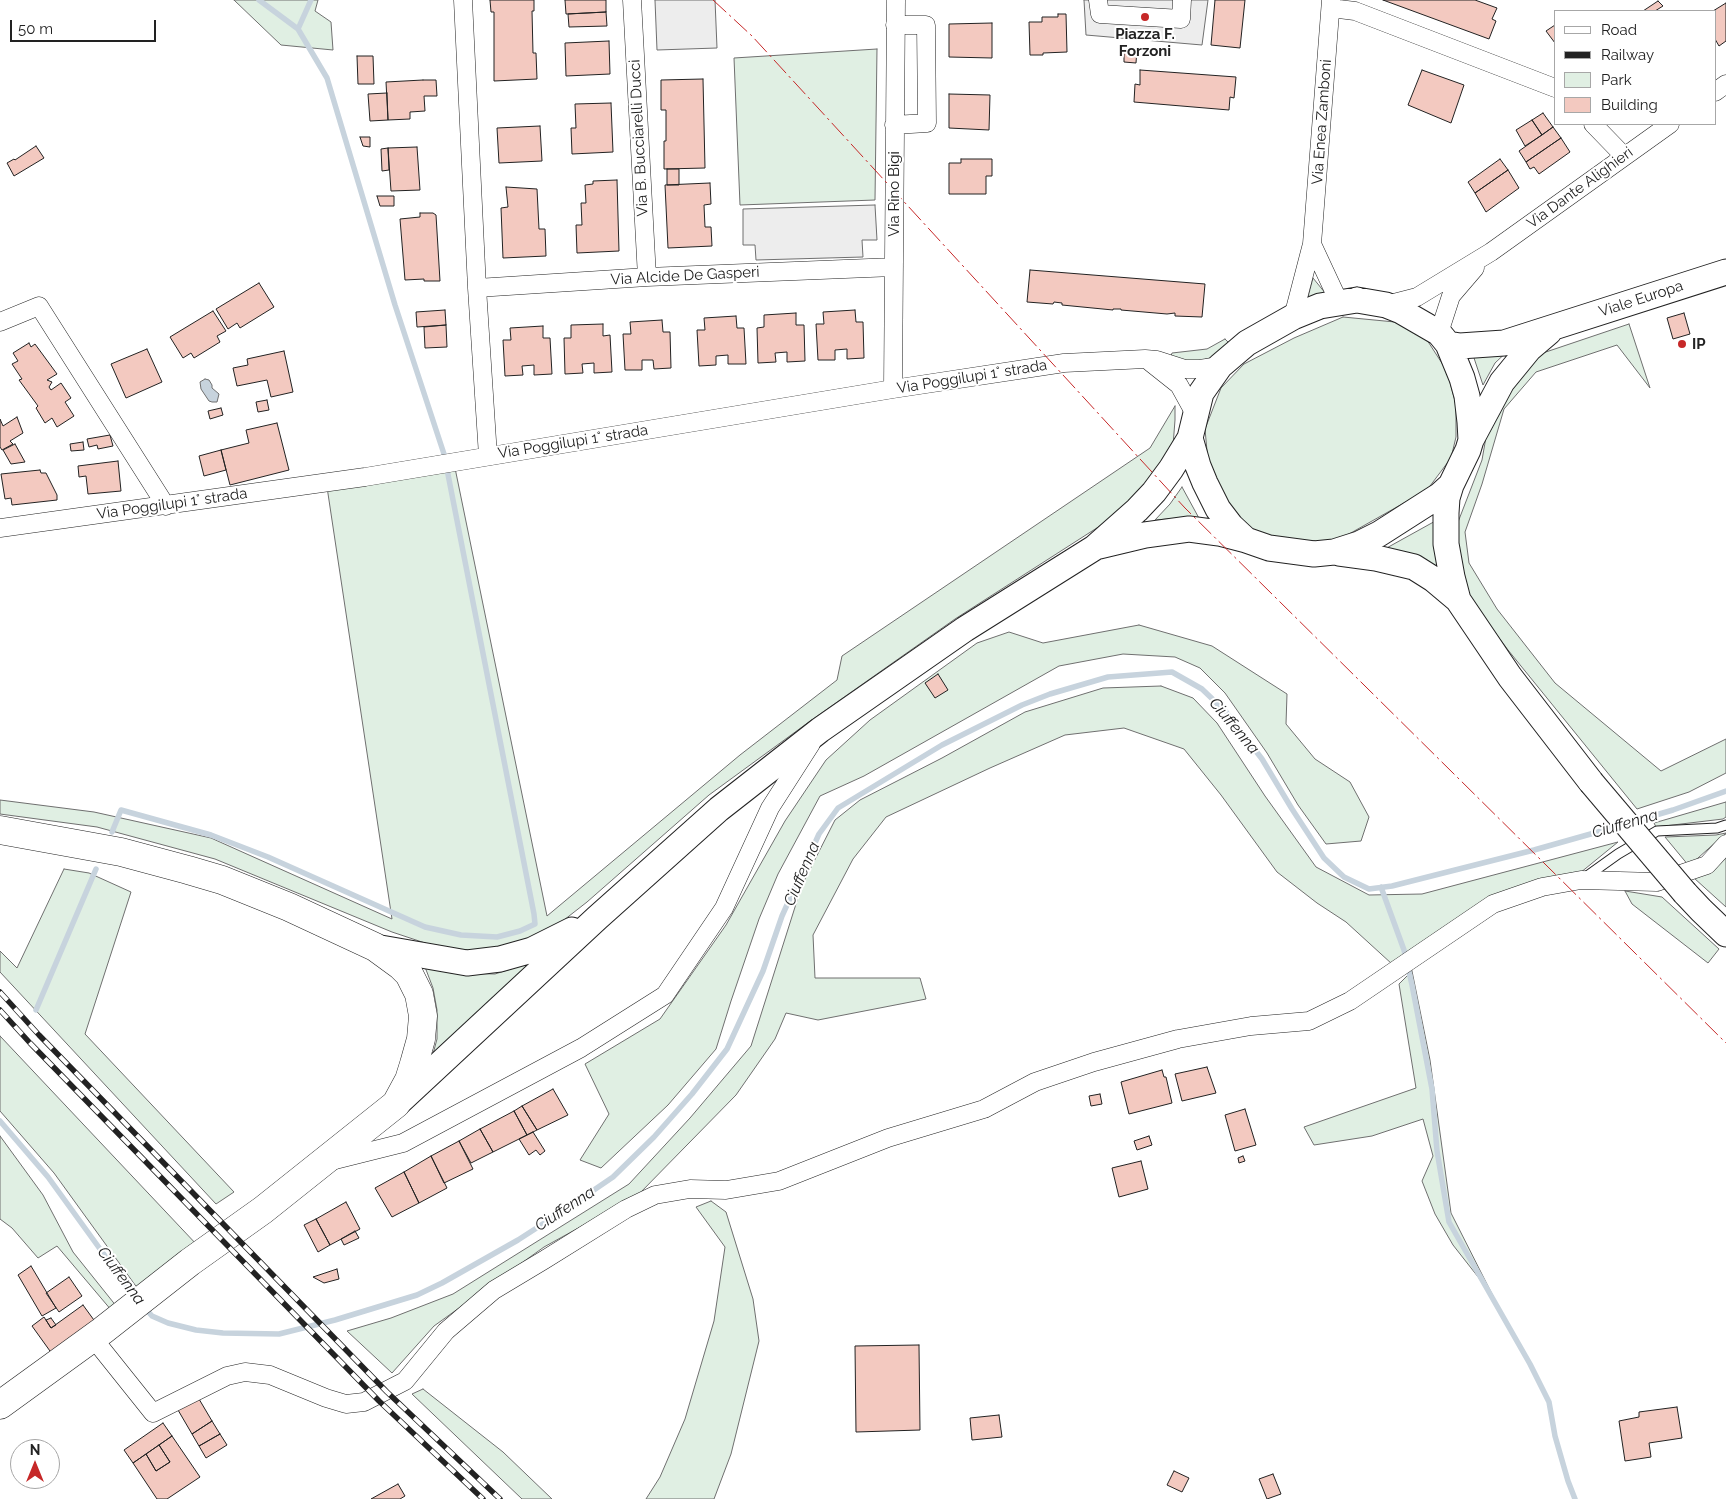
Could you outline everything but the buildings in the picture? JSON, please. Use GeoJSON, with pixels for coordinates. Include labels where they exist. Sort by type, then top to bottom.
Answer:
{"type":"FeatureCollection","features":[{"type":"Feature","properties":{"kind":"main road","name":"Viale Europa"},"geometry":{"type":"LineString","coordinates":[[1443,338],[1460,346],[1504,343],[1726,272]]}},
{"type":"Feature","properties":{"kind":"main road"},"geometry":{"type":"LineString","coordinates":[[0,1406],[93,1338],[190,1262],[263,1210],[396,1104],[597,918],[719,810],[820,730],[965,629],[1094,548],[1138,510],[1154,492],[1190,438],[1201,393],[1220,366],[1247,343],[1293,317],[1320,306],[1339,302],[1357,300],[1386,305],[1401,311],[1443,338],[1456,360],[1464,387],[1471,440]]}},
{"type":"Feature","properties":{"kind":"main road","name":"Viale Europa"},"geometry":{"type":"LineString","coordinates":[[1451,485],[1471,440],[1502,382],[1530,349],[1556,327]]}},
{"type":"Feature","properties":{"kind":"main road"},"geometry":{"type":"LineString","coordinates":[[1190,438],[1198,466],[1213,500],[1231,526],[1246,540]]}},
{"type":"Feature","properties":{"kind":"main road"},"geometry":{"type":"LineString","coordinates":[[1094,548],[1146,535],[1189,529],[1220,533],[1269,548],[1302,554],[1334,552],[1359,544],[1379,534],[1422,507],[1451,485]]}},
{"type":"Feature","properties":{"kind":"main road"},"geometry":{"type":"LineString","coordinates":[[1451,485],[1447,498],[1446,544],[1458,600]]}},
{"type":"Feature","properties":{"kind":"main road"},"geometry":{"type":"LineString","coordinates":[[1334,552],[1376,558],[1414,568],[1458,600],[1510,677],[1591,782],[1686,893],[1726,934]]}},
{"type":"Feature","properties":{"kind":"main road"},"geometry":{"type":"LineString","coordinates":[[0,830],[121,852],[222,880],[263,896],[375,947],[409,974],[419,994],[423,1016],[421,1038],[414,1064],[409,1080],[396,1104]]}},
{"type":"Feature","properties":{"kind":"main road"},"geometry":{"type":"LineString","coordinates":[[375,947],[467,964],[500,959],[532,950],[597,918]]}},
{"type":"Feature","properties":{"kind":"street"},"geometry":{"type":"LineString","coordinates":[[464,0],[477,288],[488,456]]}},
{"type":"Feature","properties":{"kind":"street","name":"Via B. Bucciarelli Ducci"},"geometry":{"type":"LineString","coordinates":[[632,0],[647,277]]}},
{"type":"Feature","properties":{"kind":"street","name":"Via Rino Bigi"},"geometry":{"type":"LineString","coordinates":[[893,389],[896,0]]}},
{"type":"Feature","properties":{"kind":"street"},"geometry":{"type":"LineString","coordinates":[[1098,0],[1100,14],[1181,19],[1182,0]]}},
{"type":"Feature","properties":{"kind":"street"},"geometry":{"type":"LineString","coordinates":[[1331,4],[1355,11],[1554,88]]}},
{"type":"Feature","properties":{"kind":"street","name":"Via Enea Zamboni"},"geometry":{"type":"LineString","coordinates":[[1293,317],[1312,244],[1331,4]]}},
{"type":"Feature","properties":{"kind":"street"},"geometry":{"type":"LineString","coordinates":[[894,125],[927,123],[926,25],[895,25]]}},
{"type":"Feature","properties":{"kind":"street"},"geometry":{"type":"LineString","coordinates":[[1594,125],[1624,156]]}},
{"type":"Feature","properties":{"kind":"street","name":"Via Dante Alighieri"},"geometry":{"type":"LineString","coordinates":[[1386,305],[1418,298],[1491,252],[1669,125]]}},
{"type":"Feature","properties":{"kind":"street","name":"Via Enea Zamboni"},"geometry":{"type":"LineString","coordinates":[[1312,244],[1339,302]]}},
{"type":"Feature","properties":{"kind":"street","name":"Via Dante Alighieri"},"geometry":{"type":"LineString","coordinates":[[1443,338],[1451,296],[1491,252]]}},
{"type":"Feature","properties":{"kind":"street","name":"Via Alcide De Gasperi"},"geometry":{"type":"LineString","coordinates":[[477,288],[647,277],[894,267]]}},
{"type":"Feature","properties":{"kind":"street"},"geometry":{"type":"LineString","coordinates":[[0,322],[39,306],[166,506]]}},
{"type":"Feature","properties":{"kind":"street"},"geometry":{"type":"LineString","coordinates":[[1145,358],[1178,385],[1195,414]]}},
{"type":"Feature","properties":{"kind":"street","name":"Via Poggilupi 1° strada"},"geometry":{"type":"LineString","coordinates":[[0,528],[365,477],[893,389],[1064,363],[1145,358],[1185,369],[1220,366]]}},
{"type":"Feature","properties":{"kind":"street"},"geometry":{"type":"LineString","coordinates":[[321,1164],[403,1144],[581,1048],[665,995],[724,908],[770,808],[820,730]]}},
{"type":"Feature","properties":{"kind":"street"},"geometry":{"type":"LineString","coordinates":[[93,1338],[153,1413],[227,1376],[245,1372],[270,1375],[326,1398],[346,1404],[364,1402],[405,1381],[446,1331],[494,1290],[626,1209],[655,1195],[690,1189],[726,1190],[779,1181],[888,1138],[984,1109],[1035,1082],[1094,1062],[1178,1039],[1251,1026],[1309,1021],[1350,1001],[1493,904],[1542,887],[1581,880],[1657,882],[1707,865],[1726,844]]}},
{"type":"Feature","properties":{"kind":"lane"},"geometry":{"type":"LineString","coordinates":[[1581,880],[1618,854],[1657,831],[1717,828],[1726,825]]}},
{"type":"Feature","properties":{"kind":"green space"},"geometry":{"type":"Polygon","coordinates":[[[234,0],[318,0],[315,11],[331,22],[333,50],[281,45],[234,0]]]}},
{"type":"Feature","properties":{"kind":"green space"},"geometry":{"type":"Polygon","coordinates":[[[877,49],[875,200],[740,205],[734,58],[877,49]]]}},
{"type":"Feature","properties":{"kind":"green space"},"geometry":{"type":"Polygon","coordinates":[[[1313,278],[1326,294],[1307,301],[1313,278]]]}},
{"type":"Feature","properties":{"kind":"green space"},"geometry":{"type":"Polygon","coordinates":[[[1343,317],[1395,322],[1427,340],[1447,371],[1456,405],[1456,437],[1451,458],[1427,490],[1333,543],[1306,544],[1267,536],[1241,523],[1223,501],[1208,462],[1205,429],[1221,388],[1244,364],[1294,338],[1343,317]]]}},
{"type":"Feature","properties":{"kind":"green space"},"geometry":{"type":"Polygon","coordinates":[[[1629,324],[1650,388],[1617,345],[1536,372],[1504,409],[1482,484],[1465,532],[1469,563],[1497,609],[1555,683],[1661,771],[1726,739],[1726,773],[1689,792],[1637,809],[1508,650],[1462,588],[1453,535],[1482,460],[1489,420],[1531,357],[1629,324]]]}},
{"type":"Feature","properties":{"kind":"green space"},"geometry":{"type":"Polygon","coordinates":[[[1225,339],[1229,343],[1213,357],[1196,362],[1181,361],[1171,356],[1172,353],[1207,349],[1225,339]]]}},
{"type":"Feature","properties":{"kind":"green space"},"geometry":{"type":"Polygon","coordinates":[[[1512,347],[1495,363],[1483,385],[1473,355],[1512,347]]]}},
{"type":"Feature","properties":{"kind":"green space"},"geometry":{"type":"Polygon","coordinates":[[[1175,406],[1173,446],[1165,468],[1117,515],[955,619],[813,719],[709,795],[587,902],[555,927],[525,942],[485,952],[437,947],[392,932],[215,859],[97,827],[0,814],[0,800],[94,812],[211,838],[392,919],[327,487],[455,468],[547,916],[740,755],[837,680],[842,656],[1150,448],[1175,406]]]}},
{"type":"Feature","properties":{"kind":"green space"},"geometry":{"type":"Polygon","coordinates":[[[1182,487],[1200,520],[1180,518],[1155,520],[1170,504],[1182,487]]]}},
{"type":"Feature","properties":{"kind":"green space"},"geometry":{"type":"Polygon","coordinates":[[[1439,519],[1440,576],[1383,550],[1439,519]]]}},
{"type":"Feature","properties":{"kind":"green space"},"geometry":{"type":"Polygon","coordinates":[[[1139,625],[1212,646],[1287,694],[1286,724],[1315,759],[1350,782],[1369,817],[1361,841],[1326,844],[1298,805],[1267,753],[1225,693],[1200,668],[1175,657],[1123,654],[1059,666],[864,776],[820,796],[778,874],[759,919],[716,1049],[668,1105],[601,1168],[580,1160],[609,1114],[585,1064],[660,1019],[726,925],[785,821],[826,760],[870,720],[977,643],[1009,632],[1043,643],[1139,625]]]}},
{"type":"Feature","properties":{"kind":"green space"},"geometry":{"type":"Polygon","coordinates":[[[1161,686],[1193,698],[1217,723],[1265,796],[1316,867],[1369,895],[1422,894],[1618,842],[1580,873],[1523,887],[1392,964],[1346,922],[1317,903],[1277,872],[1221,795],[1184,749],[1124,728],[1065,735],[886,817],[853,859],[813,935],[815,978],[920,978],[926,999],[818,1020],[786,1013],[775,1039],[736,1095],[638,1195],[544,1247],[434,1326],[392,1373],[347,1331],[391,1318],[453,1294],[629,1184],[690,1118],[751,1046],[802,885],[835,820],[860,800],[942,758],[1025,712],[1103,688],[1161,686]]]}},
{"type":"Feature","properties":{"kind":"green space"},"geometry":{"type":"Polygon","coordinates":[[[1726,802],[1726,817],[1723,819],[1656,827],[1654,823],[1726,802]]]}},
{"type":"Feature","properties":{"kind":"green space"},"geometry":{"type":"Polygon","coordinates":[[[1726,833],[1689,866],[1665,837],[1716,835],[1726,833]]]}},
{"type":"Feature","properties":{"kind":"green space"},"geometry":{"type":"Polygon","coordinates":[[[1726,851],[1726,907],[1694,878],[1726,851]]]}},
{"type":"Feature","properties":{"kind":"green space"},"geometry":{"type":"Polygon","coordinates":[[[64,869],[89,873],[131,892],[85,1034],[234,1192],[216,1204],[0,972],[0,951],[17,968],[64,869]]]}},
{"type":"Feature","properties":{"kind":"green space"},"geometry":{"type":"Polygon","coordinates":[[[1625,891],[1662,897],[1719,949],[1708,963],[1632,904],[1625,891]]]}},
{"type":"Feature","properties":{"kind":"green space"},"geometry":{"type":"Polygon","coordinates":[[[542,959],[430,1065],[437,1039],[437,1010],[433,988],[425,967],[452,973],[495,974],[542,959]]]}},
{"type":"Feature","properties":{"kind":"green space"},"geometry":{"type":"Polygon","coordinates":[[[1412,971],[1430,1060],[1451,1213],[1493,1296],[1453,1245],[1435,1214],[1422,1181],[1433,1156],[1423,1119],[1372,1136],[1314,1145],[1304,1127],[1416,1088],[1399,984],[1412,971]]]}},
{"type":"Feature","properties":{"kind":"green space"},"geometry":{"type":"Polygon","coordinates":[[[0,1036],[198,1246],[138,1289],[54,1173],[0,1111],[0,1036]]]}},
{"type":"Feature","properties":{"kind":"green space"},"geometry":{"type":"Polygon","coordinates":[[[0,1136],[43,1195],[73,1252],[117,1307],[112,1311],[57,1246],[38,1258],[12,1228],[0,1219],[0,1136]]]}},
{"type":"Feature","properties":{"kind":"green space"},"geometry":{"type":"Polygon","coordinates":[[[711,1201],[726,1212],[753,1299],[759,1341],[731,1454],[714,1499],[646,1499],[660,1477],[685,1419],[714,1321],[725,1247],[696,1207],[711,1201]]]}},
{"type":"Feature","properties":{"kind":"green space"},"geometry":{"type":"Polygon","coordinates":[[[423,1389],[503,1452],[552,1499],[522,1499],[412,1394],[423,1389]]]}},
{"type":"Feature","properties":{"kind":"shaded area"},"geometry":{"type":"Polygon","coordinates":[[[655,0],[715,0],[717,48],[657,50],[655,0]]]}},
{"type":"Feature","properties":{"kind":"shaded area","name":"Piazza F. Forzoni"},"geometry":{"type":"Polygon","coordinates":[[[1084,0],[1208,0],[1202,45],[1086,35],[1084,0]]]}},
{"type":"Feature","properties":{"kind":"shaded area"},"geometry":{"type":"Polygon","coordinates":[[[875,205],[877,240],[862,240],[863,257],[756,260],[755,245],[743,245],[743,209],[875,205]]]}},
{"type":"Feature","properties":{"kind":"shaded area"},"geometry":{"type":"Polygon","coordinates":[[[205,379],[209,380],[212,388],[219,394],[217,402],[209,401],[201,389],[200,382],[205,379]]]}},
{"type":"Feature","properties":{"kind":"waterway"},"geometry":{"type":"LineString","coordinates":[[112,832],[121,810],[211,835],[268,857],[425,927],[461,935],[497,937],[520,931],[535,924],[444,454],[395,305],[327,78],[298,29],[259,0]]}},
{"type":"Feature","properties":{"kind":"waterway"},"geometry":{"type":"LineString","coordinates":[[298,29],[311,0]]}},
{"type":"Feature","properties":{"kind":"waterway","name":"Ciuffenna"},"geometry":{"type":"LineString","coordinates":[[143,1306],[152,1316],[168,1323],[196,1330],[223,1333],[279,1334],[335,1320],[417,1295],[518,1240],[566,1209],[613,1177],[654,1137],[692,1094],[727,1049],[763,971],[782,916],[819,834],[838,808],[942,745],[1022,705],[1050,694],[1108,677],[1172,672],[1202,689],[1226,712],[1262,759],[1324,858],[1344,877],[1369,889],[1392,886],[1619,826]]}},
{"type":"Feature","properties":{"kind":"waterway","name":"Ciuffenna"},"geometry":{"type":"LineString","coordinates":[[1632,822],[1726,791]]}},
{"type":"Feature","properties":{"kind":"waterway"},"geometry":{"type":"LineString","coordinates":[[36,1010],[96,869]]}},
{"type":"Feature","properties":{"kind":"waterway"},"geometry":{"type":"LineString","coordinates":[[1381,887],[1404,950],[1412,985],[1432,1089],[1437,1151],[1449,1222],[1530,1364],[1549,1402],[1555,1436],[1575,1499]]}},
{"type":"Feature","properties":{"kind":"waterway","name":"Ciuffenna"},"geometry":{"type":"LineString","coordinates":[[0,1121],[48,1177],[134,1296]]}},
{"type":"Feature","properties":{"kind":"railway"},"geometry":{"type":"LineString","coordinates":[[0,992],[39,1035],[387,1392],[500,1499]]}},
{"type":"Feature","properties":{"kind":"railway"},"geometry":{"type":"LineString","coordinates":[[0,1010],[379,1401],[483,1499]]}},
{"type":"Feature","properties":{"kind":"power"},"geometry":{"type":"LineString","coordinates":[[713,0],[752,36],[1185,508],[1726,1043]]}},
{"type":"Feature","properties":{"kind":"place","name":"Piazza F. Forzoni"},"geometry":{"type":"Point","coordinates":[1145,17]}},
{"type":"Feature","properties":{"kind":"place","name":"IP"},"geometry":{"type":"Point","coordinates":[1682,344]}}]}
